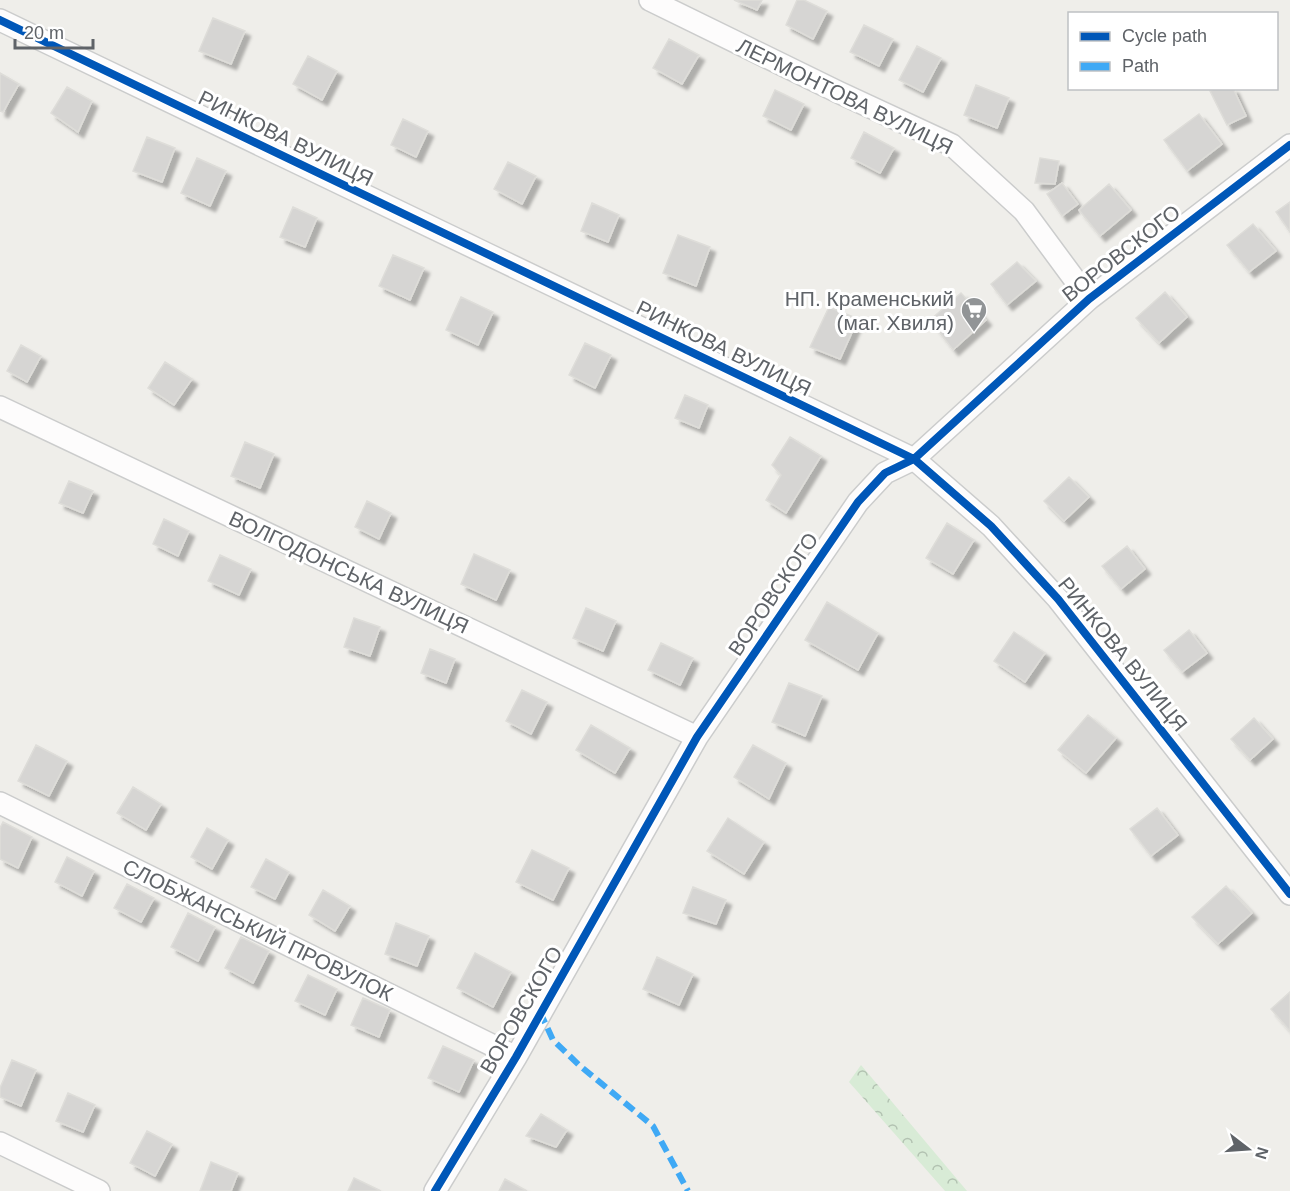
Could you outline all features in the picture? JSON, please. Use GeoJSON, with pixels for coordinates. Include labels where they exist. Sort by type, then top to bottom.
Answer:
{"type":"FeatureCollection","features":[{"type":"Feature","properties":{"kind":"street","name":"ЛЕРМОНТОВА ВУЛИЦЯ"},"geometry":{"type":"LineString","coordinates":[[650,0],[952,145],[1024,211],[1089,299]]}},
{"type":"Feature","properties":{"kind":"street","name":"РИНКОВА ВУЛИЦЯ"},"geometry":{"type":"LineString","coordinates":[[0,20],[914,459],[991,526],[1058,599],[1290,894]]}},
{"type":"Feature","properties":{"kind":"street","name":"ВОРОВСКОГО"},"geometry":{"type":"LineString","coordinates":[[435,1191],[516,1057],[697,737],[858,502],[885,473],[914,459],[1089,299],[1290,145]]}},
{"type":"Feature","properties":{"kind":"street","name":"ВОЛГОДОНСЬКА ВУЛИЦЯ"},"geometry":{"type":"LineString","coordinates":[[0,407],[697,737]]}},
{"type":"Feature","properties":{"kind":"street","name":"СЛОБЖАНСЬКИЙ ПРОВУЛОК"},"geometry":{"type":"LineString","coordinates":[[0,803],[516,1057]]}},
{"type":"Feature","properties":{"kind":"street"},"geometry":{"type":"LineString","coordinates":[[0,1143],[99,1191]]}},
{"type":"Feature","properties":{"kind":"green space"},"geometry":{"type":"Polygon","coordinates":[[[861,1065],[967,1191],[945,1191],[849,1082],[861,1065]]]}},
{"type":"Feature","properties":{"kind":"building"},"geometry":{"type":"Polygon","coordinates":[[[734,0],[762,0],[757,10],[734,0]]]}},
{"type":"Feature","properties":{"kind":"building"},"geometry":{"type":"Polygon","coordinates":[[[797,0],[804,0],[827,11],[813,39],[786,25],[797,0]]]}},
{"type":"Feature","properties":{"kind":"building"},"geometry":{"type":"Polygon","coordinates":[[[213,18],[245,31],[231,64],[199,51],[213,18]]]}},
{"type":"Feature","properties":{"kind":"building"},"geometry":{"type":"Polygon","coordinates":[[[864,25],[893,39],[879,66],[850,52],[864,25]]]}},
{"type":"Feature","properties":{"kind":"building"},"geometry":{"type":"Polygon","coordinates":[[[669,39],[699,55],[682,84],[653,68],[669,39]]]}},
{"type":"Feature","properties":{"kind":"building"},"geometry":{"type":"Polygon","coordinates":[[[917,46],[941,58],[923,92],[899,80],[917,46]]]}},
{"type":"Feature","properties":{"kind":"building"},"geometry":{"type":"Polygon","coordinates":[[[308,56],[337,71],[322,100],[293,84],[308,56]]]}},
{"type":"Feature","properties":{"kind":"building"},"geometry":{"type":"Polygon","coordinates":[[[0,73],[19,84],[3,112],[0,111],[0,73]]]}},
{"type":"Feature","properties":{"kind":"building"},"geometry":{"type":"Polygon","coordinates":[[[976,85],[1009,98],[997,128],[964,115],[976,85]]]}},
{"type":"Feature","properties":{"kind":"building"},"geometry":{"type":"Polygon","coordinates":[[[67,87],[92,101],[78,132],[51,113],[67,87]]]}},
{"type":"Feature","properties":{"kind":"building"},"geometry":{"type":"Polygon","coordinates":[[[775,90],[804,104],[791,130],[763,116],[775,90]]]}},
{"type":"Feature","properties":{"kind":"building"},"geometry":{"type":"Polygon","coordinates":[[[1234,90],[1246,116],[1227,125],[1210,91],[1234,90]]]}},
{"type":"Feature","properties":{"kind":"building"},"geometry":{"type":"Polygon","coordinates":[[[1199,114],[1222,144],[1187,171],[1164,140],[1199,114]]]}},
{"type":"Feature","properties":{"kind":"building"},"geometry":{"type":"Polygon","coordinates":[[[403,119],[428,131],[416,157],[391,145],[403,119]]]}},
{"type":"Feature","properties":{"kind":"building"},"geometry":{"type":"Polygon","coordinates":[[[864,132],[894,148],[880,173],[851,158],[864,132]]]}},
{"type":"Feature","properties":{"kind":"building"},"geometry":{"type":"Polygon","coordinates":[[[147,137],[175,148],[162,182],[133,171],[147,137]]]}},
{"type":"Feature","properties":{"kind":"building"},"geometry":{"type":"Polygon","coordinates":[[[197,158],[226,171],[210,206],[181,193],[197,158]]]}},
{"type":"Feature","properties":{"kind":"building"},"geometry":{"type":"Polygon","coordinates":[[[1040,158],[1059,161],[1055,184],[1035,183],[1040,158]]]}},
{"type":"Feature","properties":{"kind":"building"},"geometry":{"type":"Polygon","coordinates":[[[508,162],[536,176],[522,204],[494,189],[508,162]]]}},
{"type":"Feature","properties":{"kind":"building"},"geometry":{"type":"Polygon","coordinates":[[[1062,183],[1078,204],[1062,216],[1047,194],[1062,183]]]}},
{"type":"Feature","properties":{"kind":"building"},"geometry":{"type":"Polygon","coordinates":[[[1109,184],[1131,210],[1100,236],[1079,210],[1109,184]]]}},
{"type":"Feature","properties":{"kind":"building"},"geometry":{"type":"Polygon","coordinates":[[[1290,202],[1290,232],[1276,212],[1290,202]]]}},
{"type":"Feature","properties":{"kind":"building"},"geometry":{"type":"Polygon","coordinates":[[[592,203],[619,215],[608,242],[581,231],[592,203]]]}},
{"type":"Feature","properties":{"kind":"building"},"geometry":{"type":"Polygon","coordinates":[[[293,207],[317,218],[305,247],[280,237],[293,207]]]}},
{"type":"Feature","properties":{"kind":"building"},"geometry":{"type":"Polygon","coordinates":[[[1253,224],[1276,251],[1249,272],[1227,245],[1253,224]]]}},
{"type":"Feature","properties":{"kind":"building"},"geometry":{"type":"Polygon","coordinates":[[[678,235],[710,247],[696,286],[663,273],[678,235]]]}},
{"type":"Feature","properties":{"kind":"building"},"geometry":{"type":"Polygon","coordinates":[[[393,255],[424,268],[410,300],[379,286],[393,255]]]}},
{"type":"Feature","properties":{"kind":"building"},"geometry":{"type":"Polygon","coordinates":[[[1017,262],[1036,281],[1007,305],[991,284],[1017,262]]]}},
{"type":"Feature","properties":{"kind":"building"},"geometry":{"type":"Polygon","coordinates":[[[1165,292],[1187,317],[1159,343],[1136,318],[1165,292]]]}},
{"type":"Feature","properties":{"kind":"building"},"geometry":{"type":"Polygon","coordinates":[[[961,293],[986,320],[953,350],[930,320],[961,293]]]}},
{"type":"Feature","properties":{"kind":"building"},"geometry":{"type":"Polygon","coordinates":[[[461,297],[493,312],[478,345],[446,330],[461,297]]]}},
{"type":"Feature","properties":{"kind":"building"},"geometry":{"type":"Polygon","coordinates":[[[829,307],[858,319],[840,359],[810,347],[829,307]]]}},
{"type":"Feature","properties":{"kind":"building"},"geometry":{"type":"Polygon","coordinates":[[[585,343],[611,355],[595,388],[569,375],[585,343]]]}},
{"type":"Feature","properties":{"kind":"building"},"geometry":{"type":"Polygon","coordinates":[[[21,345],[41,356],[27,382],[7,371],[21,345]]]}},
{"type":"Feature","properties":{"kind":"building"},"geometry":{"type":"Polygon","coordinates":[[[165,362],[192,379],[174,405],[148,388],[165,362]]]}},
{"type":"Feature","properties":{"kind":"building"},"geometry":{"type":"Polygon","coordinates":[[[685,395],[708,405],[699,428],[675,418],[685,395]]]}},
{"type":"Feature","properties":{"kind":"building"},"geometry":{"type":"Polygon","coordinates":[[[790,437],[821,456],[786,513],[766,500],[781,475],[772,465],[790,437]]]}},
{"type":"Feature","properties":{"kind":"building"},"geometry":{"type":"Polygon","coordinates":[[[245,442],[274,454],[260,488],[231,476],[245,442]]]}},
{"type":"Feature","properties":{"kind":"building"},"geometry":{"type":"Polygon","coordinates":[[[1069,477],[1089,497],[1064,521],[1044,501],[1069,477]]]}},
{"type":"Feature","properties":{"kind":"building"},"geometry":{"type":"Polygon","coordinates":[[[69,481],[93,491],[83,513],[59,503],[69,481]]]}},
{"type":"Feature","properties":{"kind":"building"},"geometry":{"type":"Polygon","coordinates":[[[367,501],[391,513],[379,539],[355,527],[367,501]]]}},
{"type":"Feature","properties":{"kind":"building"},"geometry":{"type":"Polygon","coordinates":[[[164,519],[189,531],[178,556],[153,544],[164,519]]]}},
{"type":"Feature","properties":{"kind":"building"},"geometry":{"type":"Polygon","coordinates":[[[947,523],[974,540],[953,574],[926,558],[947,523]]]}},
{"type":"Feature","properties":{"kind":"building"},"geometry":{"type":"Polygon","coordinates":[[[1127,546],[1145,569],[1121,589],[1102,566],[1127,546]]]}},
{"type":"Feature","properties":{"kind":"building"},"geometry":{"type":"Polygon","coordinates":[[[474,554],[510,570],[496,600],[461,584],[474,554]]]}},
{"type":"Feature","properties":{"kind":"building"},"geometry":{"type":"Polygon","coordinates":[[[220,555],[251,569],[239,595],[208,581],[220,555]]]}},
{"type":"Feature","properties":{"kind":"building"},"geometry":{"type":"Polygon","coordinates":[[[827,602],[878,633],[858,670],[805,640],[827,602]]]}},
{"type":"Feature","properties":{"kind":"building"},"geometry":{"type":"Polygon","coordinates":[[[586,608],[616,621],[603,651],[573,638],[586,608]]]}},
{"type":"Feature","properties":{"kind":"building"},"geometry":{"type":"Polygon","coordinates":[[[354,618],[380,627],[370,656],[344,647],[354,618]]]}},
{"type":"Feature","properties":{"kind":"building"},"geometry":{"type":"Polygon","coordinates":[[[1189,630],[1207,653],[1182,672],[1164,650],[1189,630]]]}},
{"type":"Feature","properties":{"kind":"building"},"geometry":{"type":"Polygon","coordinates":[[[1014,632],[1045,653],[1025,682],[994,661],[1014,632]]]}},
{"type":"Feature","properties":{"kind":"building"},"geometry":{"type":"Polygon","coordinates":[[[661,643],[693,658],[680,685],[648,670],[661,643]]]}},
{"type":"Feature","properties":{"kind":"building"},"geometry":{"type":"Polygon","coordinates":[[[430,649],[455,659],[446,683],[421,673],[430,649]]]}},
{"type":"Feature","properties":{"kind":"building"},"geometry":{"type":"Polygon","coordinates":[[[789,683],[822,696],[805,736],[772,722],[789,683]]]}},
{"type":"Feature","properties":{"kind":"building"},"geometry":{"type":"Polygon","coordinates":[[[522,690],[547,702],[531,734],[506,721],[522,690]]]}},
{"type":"Feature","properties":{"kind":"building"},"geometry":{"type":"Polygon","coordinates":[[[1088,715],[1116,738],[1086,773],[1058,750],[1088,715]]]}},
{"type":"Feature","properties":{"kind":"building"},"geometry":{"type":"Polygon","coordinates":[[[1254,718],[1273,739],[1250,760],[1231,739],[1254,718]]]}},
{"type":"Feature","properties":{"kind":"building"},"geometry":{"type":"Polygon","coordinates":[[[591,725],[630,748],[615,773],[576,750],[591,725]]]}},
{"type":"Feature","properties":{"kind":"building"},"geometry":{"type":"Polygon","coordinates":[[[36,745],[67,761],[49,796],[18,781],[36,745]]]}},
{"type":"Feature","properties":{"kind":"building"},"geometry":{"type":"Polygon","coordinates":[[[753,745],[786,763],[769,799],[734,777],[753,745]]]}},
{"type":"Feature","properties":{"kind":"building"},"geometry":{"type":"Polygon","coordinates":[[[133,787],[161,804],[146,830],[117,813],[133,787]]]}},
{"type":"Feature","properties":{"kind":"building"},"geometry":{"type":"Polygon","coordinates":[[[1157,808],[1178,835],[1151,856],[1130,829],[1157,808]]]}},
{"type":"Feature","properties":{"kind":"building"},"geometry":{"type":"Polygon","coordinates":[[[728,818],[764,842],[744,874],[707,851],[728,818]]]}},
{"type":"Feature","properties":{"kind":"building"},"geometry":{"type":"Polygon","coordinates":[[[3,822],[32,837],[18,868],[0,859],[0,828],[3,822]]]}},
{"type":"Feature","properties":{"kind":"building"},"geometry":{"type":"Polygon","coordinates":[[[207,828],[228,840],[212,869],[191,857],[207,828]]]}},
{"type":"Feature","properties":{"kind":"building"},"geometry":{"type":"Polygon","coordinates":[[[532,850],[569,868],[553,900],[516,882],[532,850]]]}},
{"type":"Feature","properties":{"kind":"building"},"geometry":{"type":"Polygon","coordinates":[[[67,857],[94,871],[82,896],[55,882],[67,857]]]}},
{"type":"Feature","properties":{"kind":"building"},"geometry":{"type":"Polygon","coordinates":[[[266,859],[289,872],[275,899],[251,887],[266,859]]]}},
{"type":"Feature","properties":{"kind":"building"},"geometry":{"type":"Polygon","coordinates":[[[127,884],[154,898],[141,922],[114,908],[127,884]]]}},
{"type":"Feature","properties":{"kind":"building"},"geometry":{"type":"Polygon","coordinates":[[[1226,886],[1252,913],[1218,944],[1192,917],[1226,886]]]}},
{"type":"Feature","properties":{"kind":"building"},"geometry":{"type":"Polygon","coordinates":[[[693,887],[726,900],[716,924],[683,913],[693,887]]]}},
{"type":"Feature","properties":{"kind":"building"},"geometry":{"type":"Polygon","coordinates":[[[323,890],[350,906],[335,931],[309,915],[323,890]]]}},
{"type":"Feature","properties":{"kind":"building"},"geometry":{"type":"Polygon","coordinates":[[[188,913],[215,927],[198,961],[171,947],[188,913]]]}},
{"type":"Feature","properties":{"kind":"building"},"geometry":{"type":"Polygon","coordinates":[[[396,923],[429,936],[417,966],[385,954],[396,923]]]}},
{"type":"Feature","properties":{"kind":"building"},"geometry":{"type":"Polygon","coordinates":[[[241,937],[269,951],[253,983],[225,968],[241,937]]]}},
{"type":"Feature","properties":{"kind":"building"},"geometry":{"type":"Polygon","coordinates":[[[475,953],[511,972],[493,1007],[457,988],[475,953]]]}},
{"type":"Feature","properties":{"kind":"building"},"geometry":{"type":"Polygon","coordinates":[[[657,957],[693,974],[679,1005],[643,989],[657,957]]]}},
{"type":"Feature","properties":{"kind":"building"},"geometry":{"type":"Polygon","coordinates":[[[308,975],[337,989],[325,1015],[295,1001],[308,975]]]}},
{"type":"Feature","properties":{"kind":"building"},"geometry":{"type":"Polygon","coordinates":[[[1290,992],[1290,1031],[1271,1009],[1290,992]]]}},
{"type":"Feature","properties":{"kind":"building"},"geometry":{"type":"Polygon","coordinates":[[[363,998],[390,1010],[379,1037],[351,1025],[363,998]]]}},
{"type":"Feature","properties":{"kind":"building"},"geometry":{"type":"Polygon","coordinates":[[[443,1046],[474,1060],[459,1092],[428,1078],[443,1046]]]}},
{"type":"Feature","properties":{"kind":"building"},"geometry":{"type":"Polygon","coordinates":[[[12,1060],[36,1070],[21,1106],[0,1097],[0,1088],[12,1060]]]}},
{"type":"Feature","properties":{"kind":"building"},"geometry":{"type":"Polygon","coordinates":[[[68,1093],[95,1105],[83,1132],[56,1121],[68,1093]]]}},
{"type":"Feature","properties":{"kind":"building"},"geometry":{"type":"Polygon","coordinates":[[[541,1114],[567,1130],[556,1147],[526,1136],[541,1114]]]}},
{"type":"Feature","properties":{"kind":"building"},"geometry":{"type":"Polygon","coordinates":[[[147,1131],[172,1144],[155,1176],[130,1163],[147,1131]]]}},
{"type":"Feature","properties":{"kind":"building"},"geometry":{"type":"Polygon","coordinates":[[[211,1162],[238,1173],[231,1191],[200,1191],[211,1162]]]}},
{"type":"Feature","properties":{"kind":"building"},"geometry":{"type":"Polygon","coordinates":[[[354,1178],[381,1191],[348,1191],[354,1178]]]}},
{"type":"Feature","properties":{"kind":"building"},"geometry":{"type":"Polygon","coordinates":[[[505,1179],[527,1191],[499,1191],[505,1179]]]}},
{"type":"Feature","properties":{"kind":"marked path"},"geometry":{"type":"LineString","coordinates":[[540,1012],[553,1040],[579,1065],[653,1126],[688,1191]]}},
{"type":"Feature","properties":{"kind":"cycle path"},"geometry":{"type":"LineString","coordinates":[[0,20],[914,459],[991,526],[1058,599],[1290,894]]}},
{"type":"Feature","properties":{"kind":"cycle path"},"geometry":{"type":"LineString","coordinates":[[435,1191],[516,1057],[697,737],[858,502],[885,473],[914,459],[1089,299],[1290,145]]}},
{"type":"Feature","properties":{"kind":"place","name":"НП. Краменський (маг. Хвиля)"},"geometry":{"type":"Point","coordinates":[974,333]}}]}
